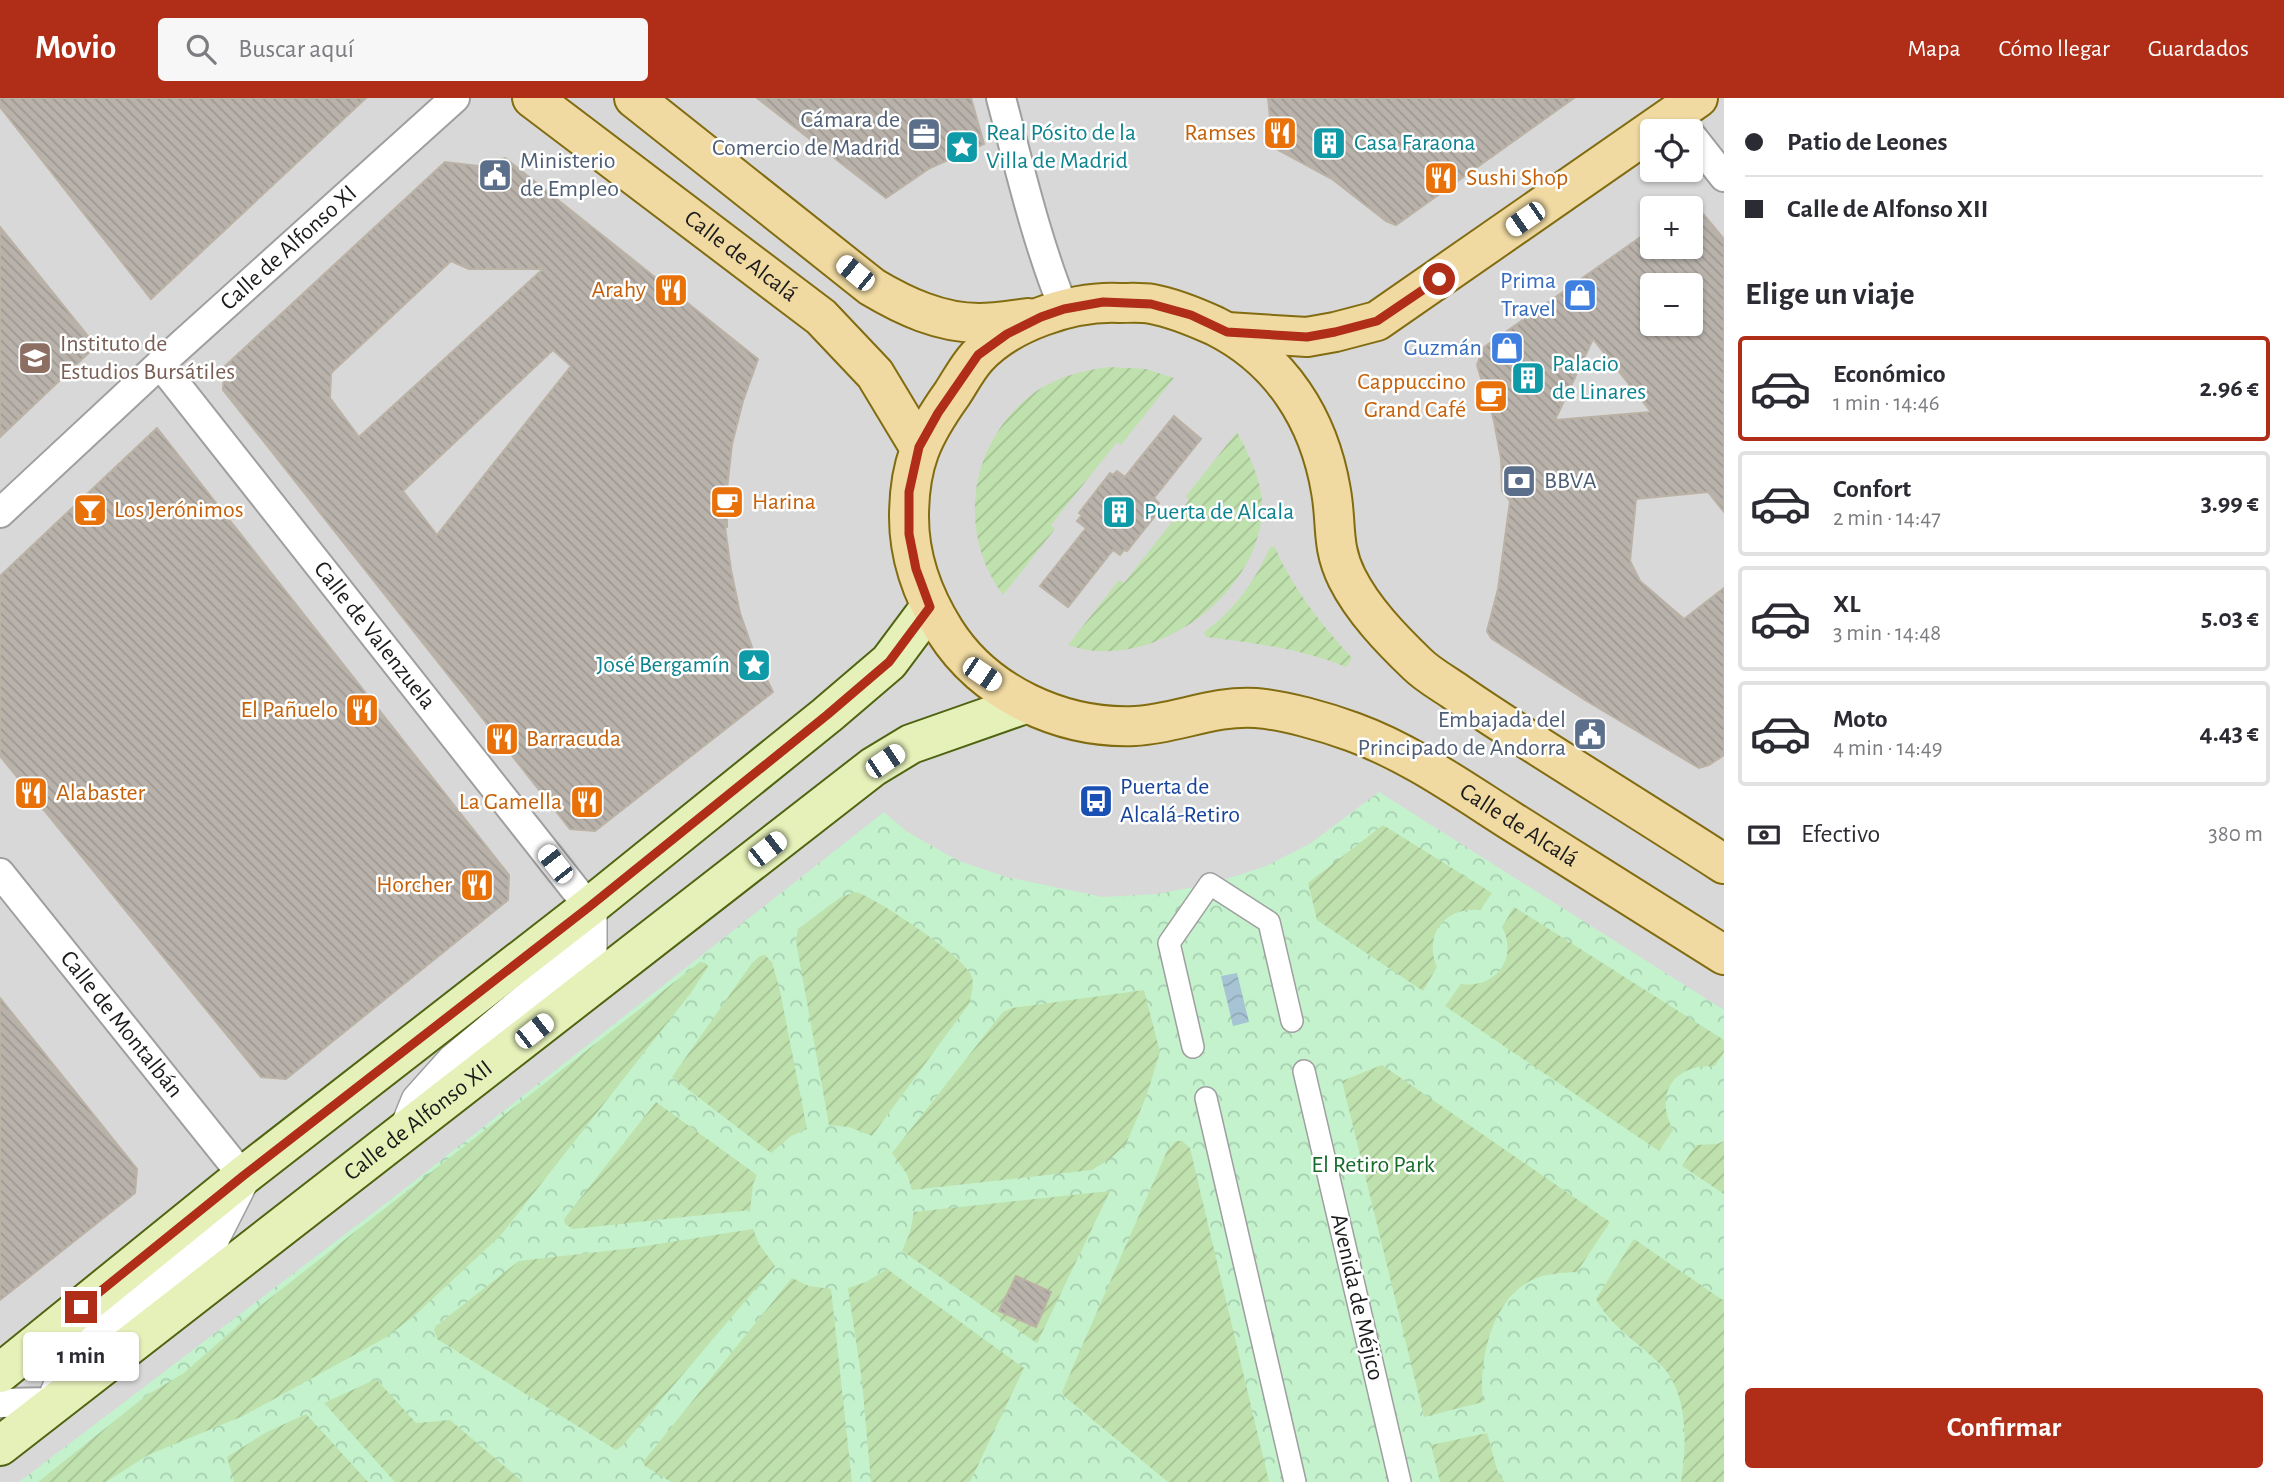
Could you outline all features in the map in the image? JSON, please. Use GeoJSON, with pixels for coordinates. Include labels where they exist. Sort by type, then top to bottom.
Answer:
{"type":"FeatureCollection","features":[{"type":"Feature","properties":{"kind":"main road","name":"Calle de Alcalá"},"geometry":{"type":"LineString","coordinates":[[532,98],[821,317],[876,374],[919,447]]}},
{"type":"Feature","properties":{"kind":"main road"},"geometry":{"type":"LineString","coordinates":[[634,98],[872,287],[901,304],[946,320],[979,323],[1052,313],[1103,302],[1151,304],[1191,315],[1227,332],[1256,352],[1279,372],[1303,406],[1317,434],[1332,493],[1335,545],[1348,580],[1375,619],[1421,668],[1486,713],[1724,864]]}},
{"type":"Feature","properties":{"kind":"main road"},"geometry":{"type":"LineString","coordinates":[[1227,332],[1307,337],[1377,321],[1684,115]]}},
{"type":"Feature","properties":{"kind":"main road","name":"Calle de Alcalá"},"geometry":{"type":"LineString","coordinates":[[1052,313],[1007,334],[978,355],[938,413],[919,447],[909,492],[909,534],[916,569],[930,607],[955,646],[982,674],[1025,704],[1082,723],[1135,726],[1219,709],[1258,708],[1326,723],[1353,732],[1403,755],[1724,955]]}},
{"type":"Feature","properties":{"kind":"main road"},"geometry":{"type":"LineString","coordinates":[[0,1373],[243,1176],[589,907],[827,715],[889,662],[930,607]]}},
{"type":"Feature","properties":{"kind":"main road","name":"Calle de Alfonso XII"},"geometry":{"type":"LineString","coordinates":[[0,1446],[873,767],[911,744],[1025,704]]}},
{"type":"Feature","properties":{"kind":"street","name":"Calle de Alfonso XI"},"geometry":{"type":"LineString","coordinates":[[0,513],[160,364],[455,98]]}},
{"type":"Feature","properties":{"kind":"street"},"geometry":{"type":"LineString","coordinates":[[1001,98],[1047,268],[1052,313]]}},
{"type":"Feature","properties":{"kind":"street"},"geometry":{"type":"LineString","coordinates":[[1684,115],[1724,177]]}},
{"type":"Feature","properties":{"kind":"street","name":"Calle de Valenzuela"},"geometry":{"type":"LineString","coordinates":[[160,364],[589,907]]}},
{"type":"Feature","properties":{"kind":"street","name":"Calle de Montalbán"},"geometry":{"type":"LineString","coordinates":[[0,873],[243,1176]]}},
{"type":"Feature","properties":{"kind":"street"},"geometry":{"type":"LineString","coordinates":[[1193,1047],[1169,943],[1210,884],[1269,922],[1292,1021]]}},
{"type":"Feature","properties":{"kind":"street"},"geometry":{"type":"LineString","coordinates":[[407,1129],[419,1101],[454,1062],[589,949],[589,907]]}},
{"type":"Feature","properties":{"kind":"street","name":"Avenida de Méjico"},"geometry":{"type":"LineString","coordinates":[[1304,1072],[1400,1482]]}},
{"type":"Feature","properties":{"kind":"street"},"geometry":{"type":"LineString","coordinates":[[1206,1098],[1295,1482]]}},
{"type":"Feature","properties":{"kind":"street"},"geometry":{"type":"LineString","coordinates":[[0,1403],[54,1402],[70,1367],[106,1331],[179,1274],[206,1249],[243,1176]]}},
{"type":"Feature","properties":{"kind":"shaded area"},"geometry":{"type":"Polygon","coordinates":[[[0,98],[1724,98],[1724,1482],[0,1482],[0,98]]]}},
{"type":"Feature","properties":{"kind":"green space"},"geometry":{"type":"Polygon","coordinates":[[[1110,367],[1146,369],[1174,378],[1121,445],[1117,442],[1051,525],[1055,529],[1003,595],[988,569],[978,542],[975,513],[977,485],[997,432],[1015,409],[1038,390],[1072,374],[1110,367]]]}},
{"type":"Feature","properties":{"kind":"green space"},"geometry":{"type":"Polygon","coordinates":[[[1237,432],[1255,471],[1262,502],[1255,544],[1241,574],[1219,600],[1193,622],[1163,638],[1132,649],[1099,651],[1068,645],[1119,580],[1124,583],[1189,500],[1186,496],[1237,432]]]}},
{"type":"Feature","properties":{"kind":"green space"},"geometry":{"type":"Polygon","coordinates":[[[1270,547],[1275,547],[1309,606],[1352,658],[1346,667],[1295,651],[1206,637],[1204,632],[1225,615],[1243,594],[1270,547]]]}},
{"type":"Feature","properties":{"kind":"green space","name":"El Retiro Park"},"geometry":{"type":"Polygon","coordinates":[[[1379,792],[1724,1010],[1724,1482],[19,1482],[398,1194],[884,812],[906,831],[957,860],[1006,877],[1103,897],[1157,894],[1210,884],[1264,867],[1311,843],[1379,792]]]}},
{"type":"Feature","properties":{"kind":"green space"},"geometry":{"type":"Polygon","coordinates":[[[1383,825],[1492,893],[1480,910],[1457,913],[1440,925],[1433,944],[1437,967],[1423,991],[1317,920],[1308,883],[1383,825]]]}},
{"type":"Feature","properties":{"kind":"green space"},"geometry":{"type":"Polygon","coordinates":[[[856,892],[938,943],[966,968],[973,980],[969,1004],[872,1136],[849,1127],[829,1125],[796,941],[798,929],[841,897],[856,892]]]}},
{"type":"Feature","properties":{"kind":"green space"},"geometry":{"type":"Polygon","coordinates":[[[1514,907],[1724,1040],[1724,1052],[1715,1066],[1688,1070],[1671,1084],[1666,1105],[1673,1130],[1659,1151],[1445,1006],[1461,984],[1484,982],[1501,969],[1508,950],[1502,927],[1514,907]]]}},
{"type":"Feature","properties":{"kind":"green space"},"geometry":{"type":"Polygon","coordinates":[[[765,955],[772,962],[780,991],[807,1129],[791,1136],[771,1153],[672,1077],[752,963],[765,955]]]}},
{"type":"Feature","properties":{"kind":"green space"},"geometry":{"type":"Polygon","coordinates":[[[700,962],[706,963],[708,967],[690,994],[501,1235],[414,1316],[385,1338],[243,1416],[148,1455],[106,1482],[38,1482],[147,1395],[184,1373],[260,1306],[700,962]]]}},
{"type":"Feature","properties":{"kind":"green space"},"geometry":{"type":"Polygon","coordinates":[[[1144,990],[1160,1052],[1146,1097],[1126,1144],[1111,1158],[1092,1170],[912,1190],[907,1174],[892,1153],[1003,1012],[1012,1008],[1144,990]]]}},
{"type":"Feature","properties":{"kind":"green space"},"geometry":{"type":"Polygon","coordinates":[[[1382,1065],[1610,1222],[1577,1272],[1550,1274],[1534,1279],[1508,1300],[1498,1315],[1486,1350],[1483,1402],[1424,1417],[1342,1081],[1382,1065]]]}},
{"type":"Feature","properties":{"kind":"green space"},"geometry":{"type":"Polygon","coordinates":[[[656,1102],[757,1175],[753,1184],[750,1210],[573,1229],[565,1224],[564,1219],[656,1102]]]}},
{"type":"Feature","properties":{"kind":"green space"},"geometry":{"type":"Polygon","coordinates":[[[1176,1141],[1182,1141],[1190,1148],[1269,1482],[1168,1482],[1062,1392],[1167,1151],[1176,1141]]]}},
{"type":"Feature","properties":{"kind":"green space"},"geometry":{"type":"Polygon","coordinates":[[[1724,1141],[1724,1194],[1682,1166],[1696,1145],[1724,1141]]]}},
{"type":"Feature","properties":{"kind":"green space"},"geometry":{"type":"Polygon","coordinates":[[[1110,1191],[1037,1343],[902,1251],[914,1212],[1110,1191]]]}},
{"type":"Feature","properties":{"kind":"green space"},"geometry":{"type":"Polygon","coordinates":[[[753,1229],[759,1244],[775,1266],[616,1450],[437,1339],[434,1330],[519,1261],[633,1248],[753,1229]]]}},
{"type":"Feature","properties":{"kind":"green space"},"geometry":{"type":"Polygon","coordinates":[[[1634,1239],[1724,1301],[1724,1482],[1681,1482],[1685,1436],[1676,1389],[1660,1364],[1617,1326],[1596,1299],[1634,1239]]]}},
{"type":"Feature","properties":{"kind":"green space"},"geometry":{"type":"Polygon","coordinates":[[[887,1269],[1024,1368],[970,1482],[871,1482],[862,1381],[848,1288],[866,1282],[887,1269]]]}},
{"type":"Feature","properties":{"kind":"green space"},"geometry":{"type":"Polygon","coordinates":[[[792,1278],[809,1286],[831,1289],[852,1482],[671,1482],[645,1466],[643,1462],[792,1278]]]}},
{"type":"Feature","properties":{"kind":"green space"},"geometry":{"type":"Polygon","coordinates":[[[376,1379],[416,1423],[450,1420],[523,1482],[395,1482],[324,1403],[376,1379]]]}},
{"type":"Feature","properties":{"kind":"green space"},"geometry":{"type":"Polygon","coordinates":[[[306,1414],[368,1482],[234,1482],[227,1457],[265,1433],[306,1414]]]}},
{"type":"Feature","properties":{"kind":"green space"},"geometry":{"type":"Polygon","coordinates":[[[1487,1433],[1498,1473],[1504,1482],[1440,1482],[1431,1445],[1487,1433]]]}},
{"type":"Feature","properties":{"kind":"water"},"geometry":{"type":"Polygon","coordinates":[[[1237,973],[1249,1022],[1233,1026],[1221,976],[1237,973]]]}},
{"type":"Feature","properties":{"kind":"building"},"geometry":{"type":"Polygon","coordinates":[[[0,98],[366,98],[151,299],[0,107],[0,98]]]}},
{"type":"Feature","properties":{"kind":"building"},"geometry":{"type":"Polygon","coordinates":[[[757,98],[971,98],[984,144],[930,168],[886,198],[757,98]]]}},
{"type":"Feature","properties":{"kind":"building"},"geometry":{"type":"Polygon","coordinates":[[[1268,98],[1574,98],[1396,225],[1386,221],[1332,179],[1273,147],[1268,98]]]}},
{"type":"Feature","properties":{"kind":"building"},"geometry":{"type":"Polygon","coordinates":[[[505,158],[758,359],[732,444],[725,527],[740,613],[754,653],[773,692],[595,831],[570,829],[223,390],[224,367],[445,162],[478,166],[505,158]],[[451,261],[331,373],[330,398],[359,437],[543,269],[469,269],[451,261]],[[553,350],[403,491],[437,535],[571,366],[553,350]]]}},
{"type":"Feature","properties":{"kind":"building"},"geometry":{"type":"Polygon","coordinates":[[[1703,214],[1724,239],[1724,512],[1708,492],[1636,499],[1630,561],[1640,581],[1684,619],[1724,588],[1724,755],[1709,765],[1699,768],[1585,700],[1491,638],[1487,631],[1498,589],[1510,501],[1502,491],[1501,459],[1494,421],[1477,365],[1483,348],[1640,237],[1640,259],[1703,259],[1703,214]],[[1593,339],[1555,420],[1651,412],[1593,339]]]}},
{"type":"Feature","properties":{"kind":"building"},"geometry":{"type":"Polygon","coordinates":[[[0,227],[96,346],[0,437],[0,227]]]}},
{"type":"Feature","properties":{"kind":"building","name":"Puerta de Alcala"},"geometry":{"type":"Polygon","coordinates":[[[1174,416],[1201,439],[1154,498],[1159,503],[1155,508],[1159,511],[1127,551],[1124,550],[1120,555],[1113,550],[1068,607],[1040,586],[1086,528],[1077,521],[1082,515],[1079,513],[1110,473],[1113,475],[1117,471],[1125,477],[1174,416]]]}},
{"type":"Feature","properties":{"kind":"building"},"geometry":{"type":"Polygon","coordinates":[[[157,428],[509,875],[508,900],[286,1079],[261,1077],[0,756],[0,576],[157,428]]]}},
{"type":"Feature","properties":{"kind":"building"},"geometry":{"type":"Polygon","coordinates":[[[0,998],[137,1169],[135,1193],[0,1300],[0,998]]]}},
{"type":"Feature","properties":{"kind":"building"},"geometry":{"type":"Polygon","coordinates":[[[1016,1276],[1051,1292],[1036,1327],[999,1311],[1016,1276]]]}},
{"type":"Feature","properties":{"kind":"place","name":"Ramses"},"geometry":{"type":"Point","coordinates":[1280,133]}},
{"type":"Feature","properties":{"kind":"place","name":"Cámara de Comercio de Madrid"},"geometry":{"type":"Point","coordinates":[924,134]}},
{"type":"Feature","properties":{"kind":"place","name":"Casa Faraona"},"geometry":{"type":"Point","coordinates":[1329,143]}},
{"type":"Feature","properties":{"kind":"place","name":"Real Pósito de la Villa de Madrid"},"geometry":{"type":"Point","coordinates":[962,147]}},
{"type":"Feature","properties":{"kind":"place","name":"Ministerio de Empleo"},"geometry":{"type":"Point","coordinates":[495,175]}},
{"type":"Feature","properties":{"kind":"place","name":"Sushi Shop"},"geometry":{"type":"Point","coordinates":[1441,178]}},
{"type":"Feature","properties":{"kind":"place","name":"Arahy"},"geometry":{"type":"Point","coordinates":[671,290]}},
{"type":"Feature","properties":{"kind":"place","name":"Prima Travel"},"geometry":{"type":"Point","coordinates":[1580,295]}},
{"type":"Feature","properties":{"kind":"place","name":"Guzmán"},"geometry":{"type":"Point","coordinates":[1507,348]}},
{"type":"Feature","properties":{"kind":"place","name":"Instituto de Estudios Bursátiles"},"geometry":{"type":"Point","coordinates":[35,358]}},
{"type":"Feature","properties":{"kind":"place","name":"Palacio de Linares"},"geometry":{"type":"Point","coordinates":[1528,378]}},
{"type":"Feature","properties":{"kind":"place","name":"Cappuccino Grand Café"},"geometry":{"type":"Point","coordinates":[1491,396]}},
{"type":"Feature","properties":{"kind":"place","name":"BBVA"},"geometry":{"type":"Point","coordinates":[1519,481]}},
{"type":"Feature","properties":{"kind":"place","name":"Harina"},"geometry":{"type":"Point","coordinates":[727,502]}},
{"type":"Feature","properties":{"kind":"place","name":"Los Jerónimos"},"geometry":{"type":"Point","coordinates":[90,510]}},
{"type":"Feature","properties":{"kind":"place","name":"Puerta de Alcala"},"geometry":{"type":"Point","coordinates":[1119,512]}},
{"type":"Feature","properties":{"kind":"place","name":"José Bergamín"},"geometry":{"type":"Point","coordinates":[754,665]}},
{"type":"Feature","properties":{"kind":"place","name":"El Pañuelo"},"geometry":{"type":"Point","coordinates":[362,710]}},
{"type":"Feature","properties":{"kind":"place","name":"Embajada del Principado de Andorra"},"geometry":{"type":"Point","coordinates":[1590,734]}},
{"type":"Feature","properties":{"kind":"place","name":"Barracuda"},"geometry":{"type":"Point","coordinates":[502,739]}},
{"type":"Feature","properties":{"kind":"place","name":"Alabaster"},"geometry":{"type":"Point","coordinates":[31,793]}},
{"type":"Feature","properties":{"kind":"place","name":"Puerta de Alcalá-Retiro"},"geometry":{"type":"Point","coordinates":[1096,801]}},
{"type":"Feature","properties":{"kind":"place","name":"La Gamella"},"geometry":{"type":"Point","coordinates":[587,802]}},
{"type":"Feature","properties":{"kind":"place","name":"Horcher"},"geometry":{"type":"Point","coordinates":[477,885]}},
{"type":"Feature","properties":{"kind":"route"},"geometry":{"type":"LineString","coordinates":[[81,1307],[243,1176],[589,907],[889,662],[930,607],[916,569],[909,534],[909,492],[919,447],[938,413],[978,355],[1007,334],[1041,317],[1064,309],[1103,302],[1151,304],[1191,315],[1227,332],[1307,337],[1377,321],[1439,279]]}}]}
